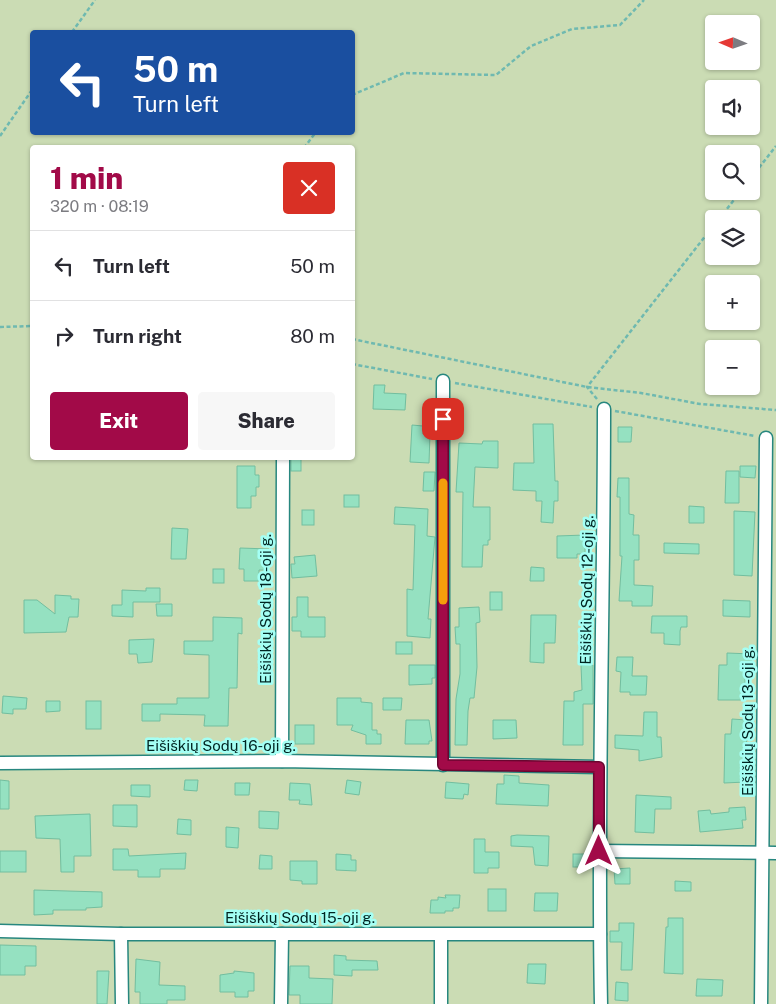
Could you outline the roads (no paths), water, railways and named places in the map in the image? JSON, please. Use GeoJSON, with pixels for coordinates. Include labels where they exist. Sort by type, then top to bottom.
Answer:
{"type":"FeatureCollection","features":[{"type":"Feature","properties":{"kind":"street"},"geometry":{"type":"LineString","coordinates":[[443,381],[443,765]]}},
{"type":"Feature","properties":{"kind":"street","name":"Eišiškių Sodų 12-oji g."},"geometry":{"type":"LineString","coordinates":[[601,1004],[599,767],[604,596],[604,409]]}},
{"type":"Feature","properties":{"kind":"street","name":"Eišiškių Sodų 13-oji g."},"geometry":{"type":"LineString","coordinates":[[761,1004],[769,853],[766,438]]}},
{"type":"Feature","properties":{"kind":"street","name":"Eišiškių Sodų 18-oji g."},"geometry":{"type":"LineString","coordinates":[[282,761],[283,460]]}},
{"type":"Feature","properties":{"kind":"street","name":"Eišiškių Sodų 16-oji g."},"geometry":{"type":"LineString","coordinates":[[0,763],[282,761],[599,767]]}},
{"type":"Feature","properties":{"kind":"street"},"geometry":{"type":"LineString","coordinates":[[599,851],[769,853]]}},
{"type":"Feature","properties":{"kind":"street","name":"Eišiškių Sodų 15-oji g."},"geometry":{"type":"LineString","coordinates":[[0,931],[122,934],[600,934]]}},
{"type":"Feature","properties":{"kind":"street"},"geometry":{"type":"LineString","coordinates":[[122,934],[122,1004]]}},
{"type":"Feature","properties":{"kind":"street"},"geometry":{"type":"LineString","coordinates":[[281,1004],[282,934]]}},
{"type":"Feature","properties":{"kind":"street"},"geometry":{"type":"LineString","coordinates":[[441,935],[441,1004]]}}]}
